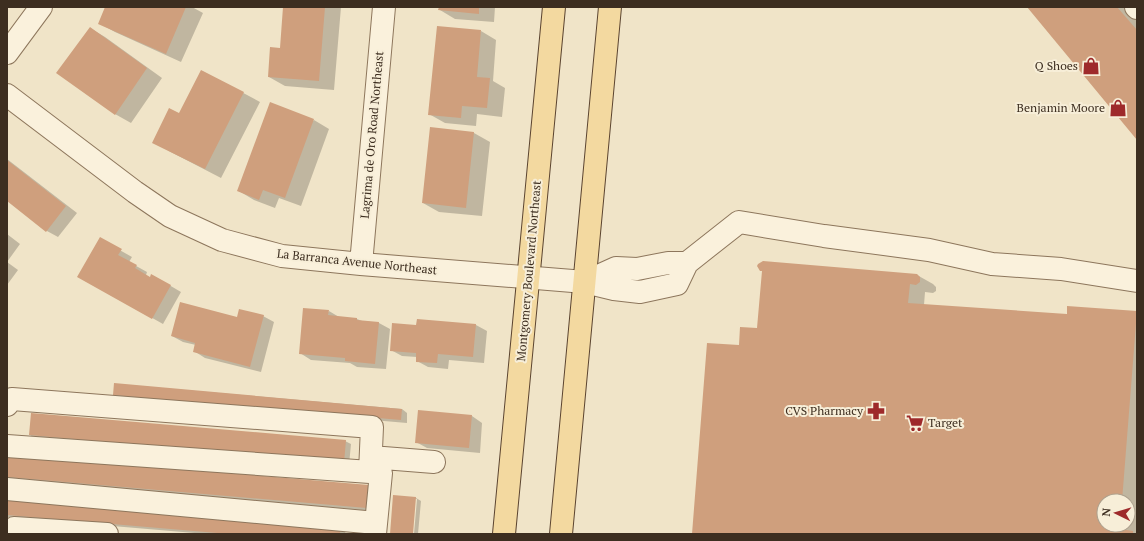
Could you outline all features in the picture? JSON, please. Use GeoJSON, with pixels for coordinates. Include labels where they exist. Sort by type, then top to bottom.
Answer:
{"type":"FeatureCollection","features":[{"type":"Feature","properties":{"kind":"main road","name":"Montgomery Boulevard Northeast"},"geometry":{"type":"LineString","coordinates":[[504,534],[554,7]]}},
{"type":"Feature","properties":{"kind":"main road"},"geometry":{"type":"LineString","coordinates":[[561,534],[610,7]]}},
{"type":"Feature","properties":{"kind":"street"},"geometry":{"type":"LineString","coordinates":[[7,53],[41,7]]}},
{"type":"Feature","properties":{"kind":"street","name":"Lagrima de Oro Road Northeast"},"geometry":{"type":"LineString","coordinates":[[361,264],[384,7]]}},
{"type":"Feature","properties":{"kind":"street","name":"La Barranca Avenue Northeast"},"geometry":{"type":"LineString","coordinates":[[7,95],[135,192],[170,216],[222,240],[282,256],[361,264],[585,282],[614,289],[640,292],[677,284],[687,263],[739,222],[824,236],[929,250],[992,264],[1061,269],[1137,281]]}},
{"type":"Feature","properties":{"kind":"street"},"geometry":{"type":"LineString","coordinates":[[7,405],[12,399],[372,427],[370,465]]}},
{"type":"Feature","properties":{"kind":"street"},"geometry":{"type":"LineString","coordinates":[[7,446],[370,465],[434,462]]}},
{"type":"Feature","properties":{"kind":"street"},"geometry":{"type":"LineString","coordinates":[[7,489],[375,528],[381,473],[370,465]]}},
{"type":"Feature","properties":{"kind":"street"},"geometry":{"type":"LineString","coordinates":[[11,530],[106,534]]}},
{"type":"Feature","properties":{"kind":"building"},"geometry":{"type":"Polygon","coordinates":[[[105,7],[186,7],[166,54],[98,24],[105,7]]]}},
{"type":"Feature","properties":{"kind":"building"},"geometry":{"type":"Polygon","coordinates":[[[283,7],[325,7],[319,81],[268,77],[270,47],[280,48],[283,7]]]}},
{"type":"Feature","properties":{"kind":"building"},"geometry":{"type":"Polygon","coordinates":[[[439,7],[479,7],[479,14],[438,10],[439,7]]]}},
{"type":"Feature","properties":{"kind":"building"},"geometry":{"type":"Polygon","coordinates":[[[1027,7],[1117,7],[1137,30],[1137,140],[1027,7]]]}},
{"type":"Feature","properties":{"kind":"building"},"geometry":{"type":"Polygon","coordinates":[[[437,26],[481,30],[477,77],[490,78],[487,108],[462,106],[461,118],[428,115],[437,26]]]}},
{"type":"Feature","properties":{"kind":"building"},"geometry":{"type":"Polygon","coordinates":[[[90,27],[147,68],[115,115],[56,73],[90,27]]]}},
{"type":"Feature","properties":{"kind":"building"},"geometry":{"type":"Polygon","coordinates":[[[201,70],[244,92],[205,169],[152,143],[169,108],[179,113],[201,70]]]}},
{"type":"Feature","properties":{"kind":"building"},"geometry":{"type":"Polygon","coordinates":[[[270,102],[314,119],[285,198],[263,190],[259,200],[237,191],[270,102]]]}},
{"type":"Feature","properties":{"kind":"building"},"geometry":{"type":"Polygon","coordinates":[[[430,127],[474,132],[466,208],[422,203],[430,127]]]}},
{"type":"Feature","properties":{"kind":"building"},"geometry":{"type":"Polygon","coordinates":[[[7,160],[66,206],[46,232],[7,201],[7,160]]]}},
{"type":"Feature","properties":{"kind":"building"},"geometry":{"type":"Polygon","coordinates":[[[100,237],[122,249],[118,255],[137,265],[135,268],[150,277],[151,274],[171,285],[152,319],[77,277],[100,237]]]}},
{"type":"Feature","properties":{"kind":"building","name":"Target"},"geometry":{"type":"Polygon","coordinates":[[[763,261],[917,274],[920,277],[920,282],[916,285],[910,284],[908,303],[1067,314],[1067,306],[1137,311],[1123,493],[1096,493],[1096,533],[1133,534],[692,534],[707,343],[739,345],[740,327],[757,328],[762,271],[760,271],[757,266],[763,261]]]}},
{"type":"Feature","properties":{"kind":"building"},"geometry":{"type":"Polygon","coordinates":[[[180,302],[237,317],[239,309],[264,315],[250,367],[193,352],[195,343],[171,336],[180,302]]]}},
{"type":"Feature","properties":{"kind":"building"},"geometry":{"type":"Polygon","coordinates":[[[303,308],[329,310],[328,315],[379,322],[375,364],[345,361],[345,358],[299,354],[303,308]]]}},
{"type":"Feature","properties":{"kind":"building"},"geometry":{"type":"Polygon","coordinates":[[[417,319],[476,324],[473,357],[438,354],[437,363],[416,362],[416,353],[390,351],[392,323],[416,325],[417,319]]]}},
{"type":"Feature","properties":{"kind":"building"},"geometry":{"type":"Polygon","coordinates":[[[114,383],[402,409],[401,420],[113,395],[114,383]]]}},
{"type":"Feature","properties":{"kind":"building"},"geometry":{"type":"Polygon","coordinates":[[[418,410],[472,415],[469,448],[415,443],[418,410]]]}},
{"type":"Feature","properties":{"kind":"building"},"geometry":{"type":"Polygon","coordinates":[[[31,413],[346,440],[344,463],[29,435],[31,413]]]}},
{"type":"Feature","properties":{"kind":"building"},"geometry":{"type":"Polygon","coordinates":[[[7,454],[369,485],[367,508],[7,477],[7,454]]]}},
{"type":"Feature","properties":{"kind":"building"},"geometry":{"type":"Polygon","coordinates":[[[393,495],[416,497],[413,534],[390,534],[393,495]]]}},
{"type":"Feature","properties":{"kind":"building"},"geometry":{"type":"Polygon","coordinates":[[[7,496],[341,525],[340,534],[229,534],[7,515],[7,496]]]}},
{"type":"Feature","properties":{"kind":"place","name":"Q Shoes"},"geometry":{"type":"Point","coordinates":[1091,66]}},
{"type":"Feature","properties":{"kind":"place","name":"Benjamin Moore"},"geometry":{"type":"Point","coordinates":[1118,108]}},
{"type":"Feature","properties":{"kind":"place","name":"CVS Pharmacy"},"geometry":{"type":"Point","coordinates":[876,411]}},
{"type":"Feature","properties":{"kind":"place","name":"Target"},"geometry":{"type":"Point","coordinates":[915,423]}}]}
